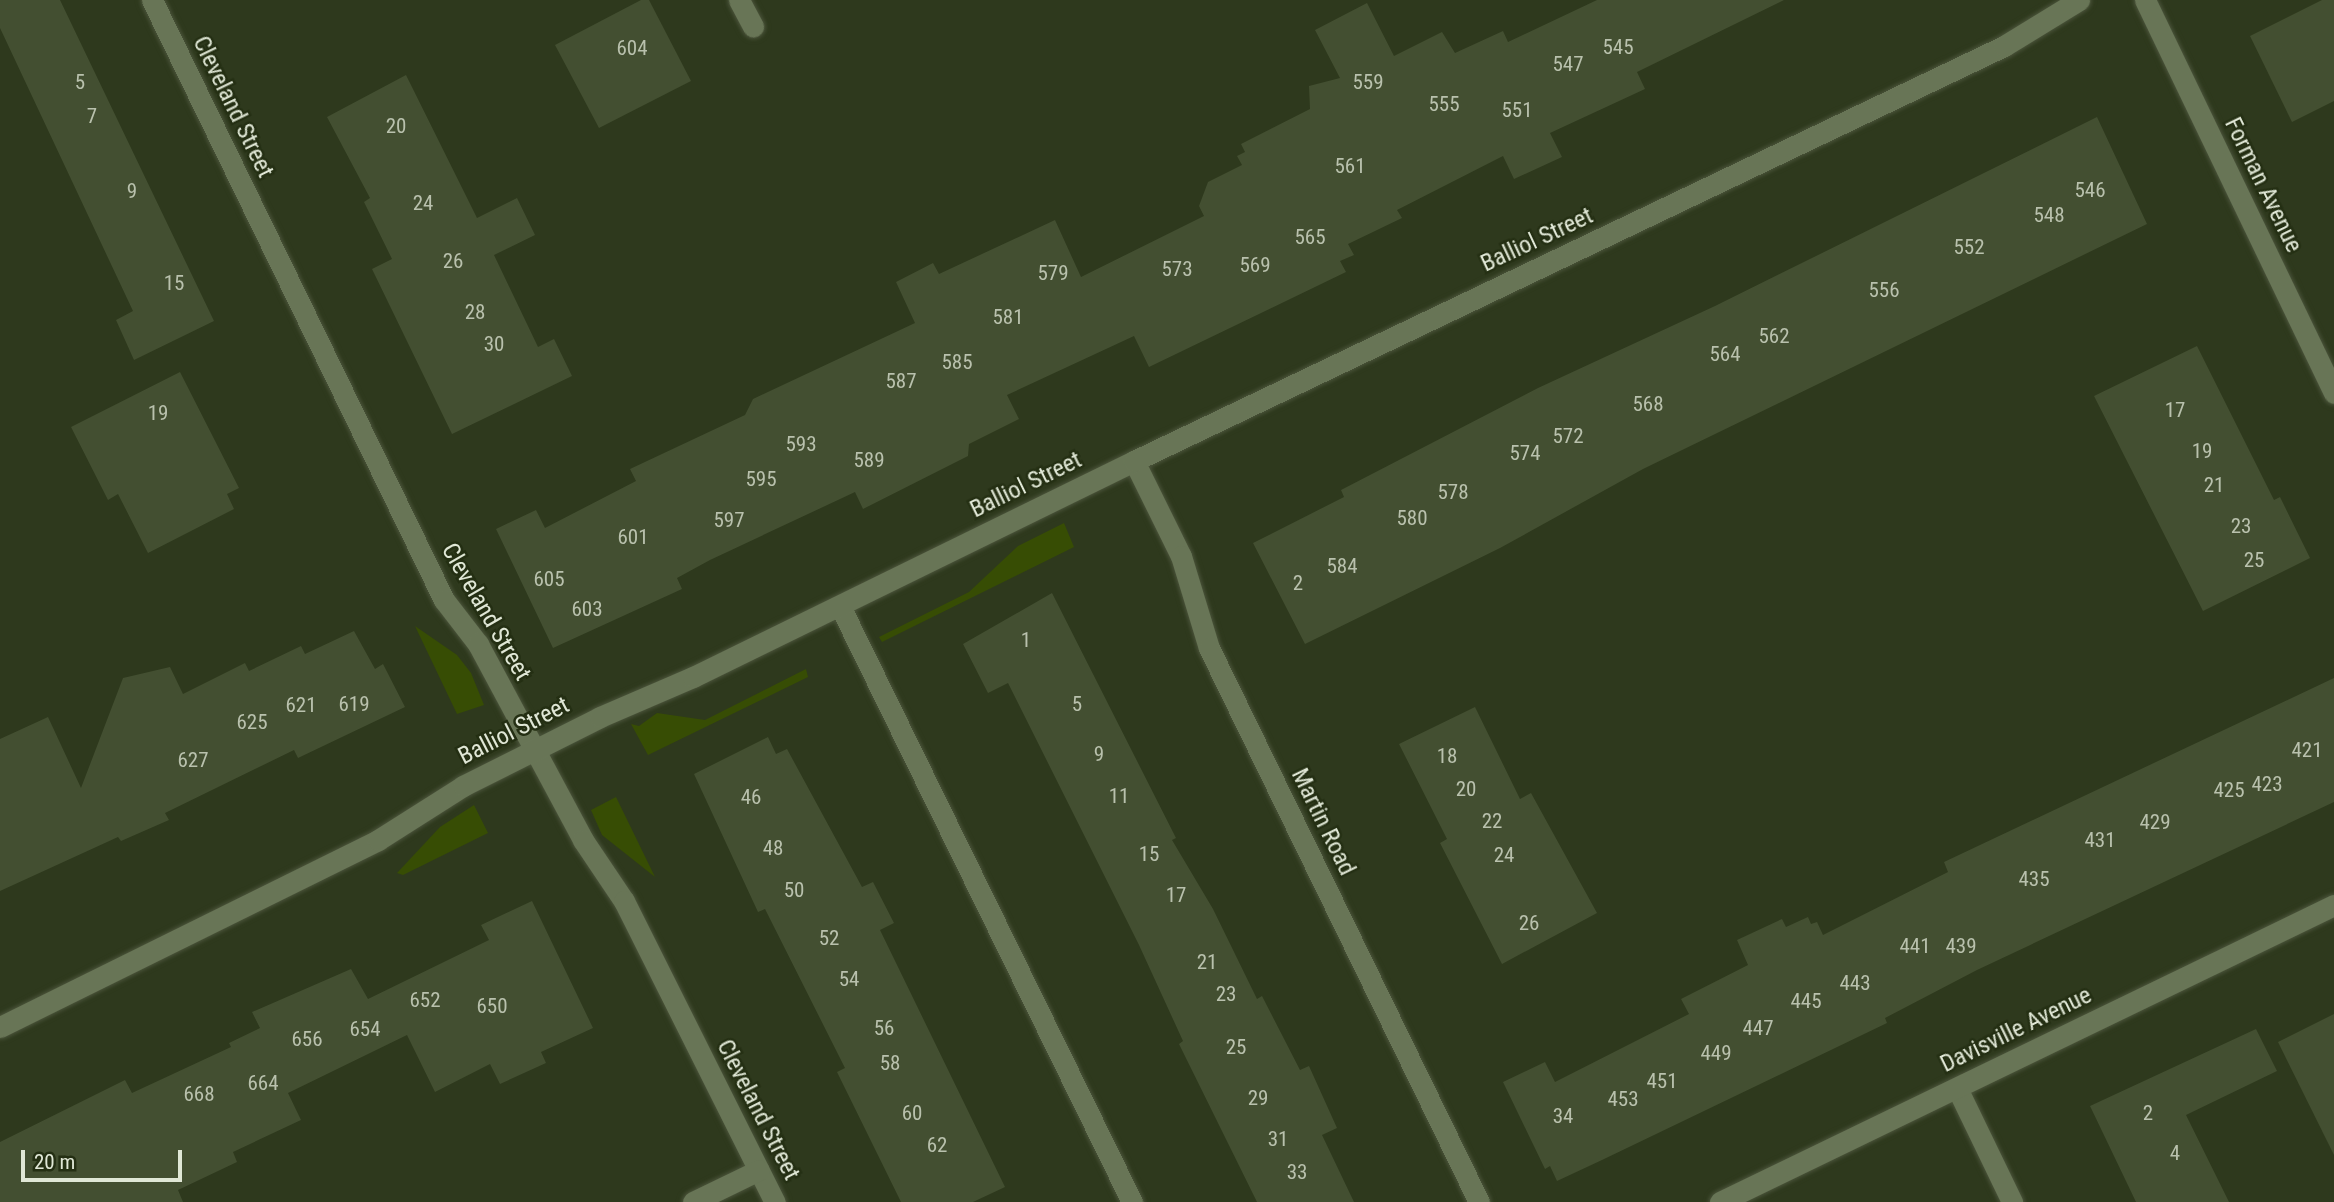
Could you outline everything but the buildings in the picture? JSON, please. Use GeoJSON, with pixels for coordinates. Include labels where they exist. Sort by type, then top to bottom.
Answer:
{"type":"FeatureCollection","features":[{"type":"Feature","properties":{"kind":"street","name":"Cleveland Street"},"geometry":{"type":"LineString","coordinates":[[152,0],[444,600],[478,644],[583,840],[624,901],[775,1202]]}},
{"type":"Feature","properties":{"kind":"street"},"geometry":{"type":"LineString","coordinates":[[739,0],[753,26]]}},
{"type":"Feature","properties":{"kind":"street","name":"Balliol Street"},"geometry":{"type":"LineString","coordinates":[[0,1027],[378,841],[463,786],[840,606],[1134,461],[2004,46],[2079,0]]}},
{"type":"Feature","properties":{"kind":"street","name":"Forman Avenue"},"geometry":{"type":"LineString","coordinates":[[2145,0],[2334,393]]}},
{"type":"Feature","properties":{"kind":"street","name":"Martin Road"},"geometry":{"type":"LineString","coordinates":[[1134,461],[1181,556],[1209,648],[1479,1202]]}},
{"type":"Feature","properties":{"kind":"street"},"geometry":{"type":"LineString","coordinates":[[840,606],[1132,1202]]}},
{"type":"Feature","properties":{"kind":"street","name":"Davisville Avenue"},"geometry":{"type":"LineString","coordinates":[[1720,1202],[2334,905]]}},
{"type":"Feature","properties":{"kind":"street"},"geometry":{"type":"LineString","coordinates":[[1956,1088],[2012,1202]]}},
{"type":"Feature","properties":{"kind":"street"},"geometry":{"type":"LineString","coordinates":[[693,1202],[759,1170]]}},
{"type":"Feature","properties":{"kind":"green space"},"geometry":{"type":"Polygon","coordinates":[[[1064,523],[1074,547],[882,642],[879,637],[969,592],[1018,546],[1064,523]]]}},
{"type":"Feature","properties":{"kind":"green space"},"geometry":{"type":"Polygon","coordinates":[[[415,626],[457,655],[471,673],[484,705],[457,714],[415,626]]]}},
{"type":"Feature","properties":{"kind":"green space"},"geometry":{"type":"Polygon","coordinates":[[[806,669],[808,677],[648,755],[631,724],[639,726],[657,713],[705,720],[806,669]]]}},
{"type":"Feature","properties":{"kind":"green space"},"geometry":{"type":"Polygon","coordinates":[[[616,797],[655,877],[602,835],[591,810],[616,797]]]}},
{"type":"Feature","properties":{"kind":"green space"},"geometry":{"type":"Polygon","coordinates":[[[474,805],[488,833],[403,875],[397,873],[440,827],[474,805]]]}}]}
